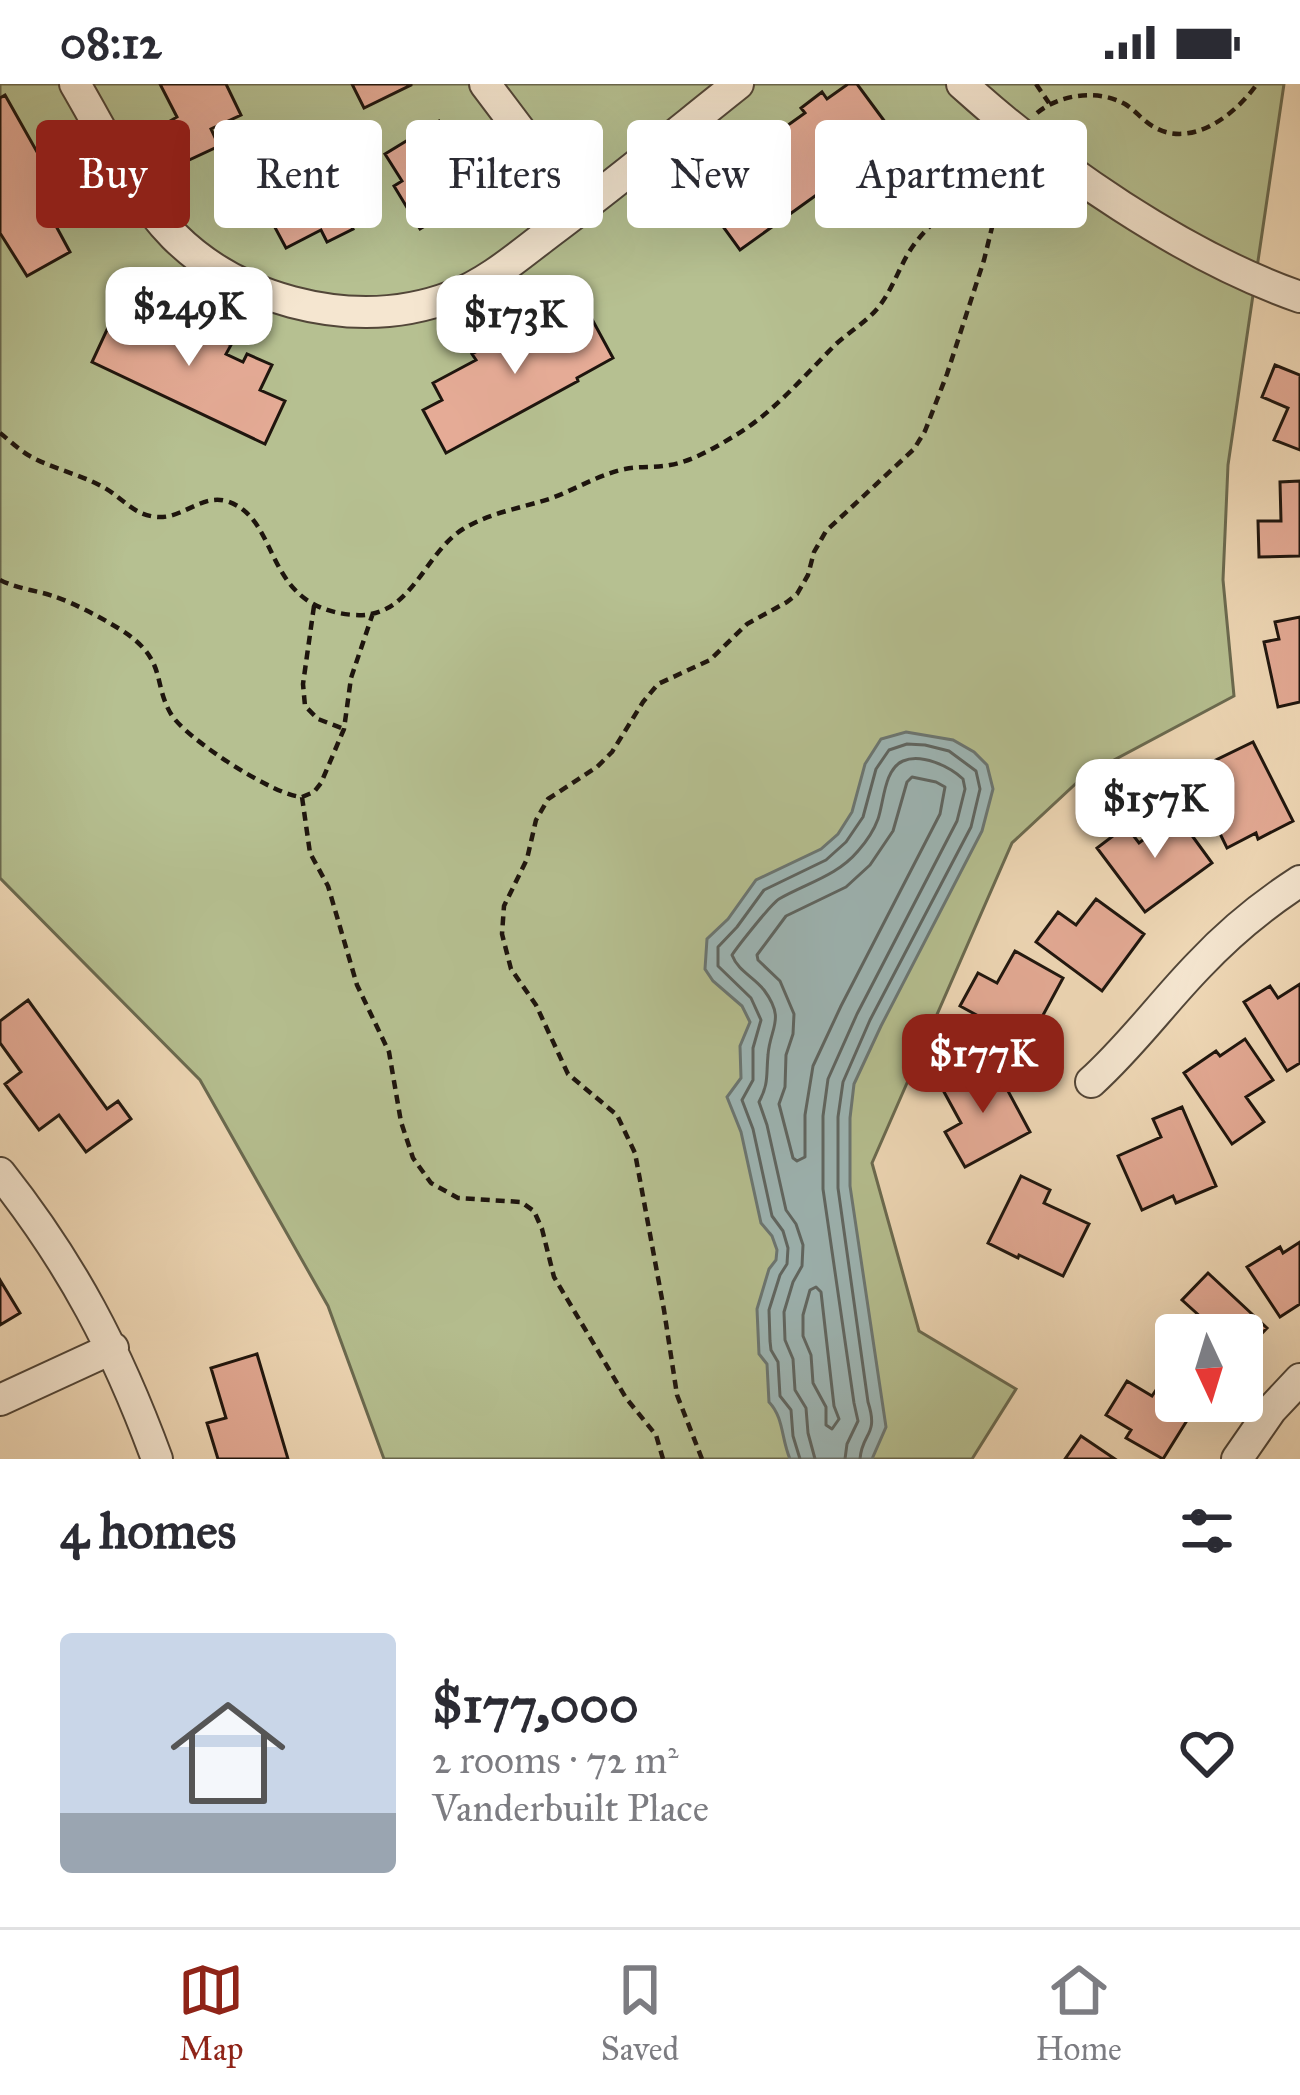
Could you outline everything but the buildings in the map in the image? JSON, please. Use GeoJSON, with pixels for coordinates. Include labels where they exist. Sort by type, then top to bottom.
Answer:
{"type":"FeatureCollection","features":[{"type":"Feature","properties":{"kind":"street"},"geometry":{"type":"LineString","coordinates":[[75,84],[145,201],[176,238],[221,274],[265,294],[338,311],[386,311],[446,298],[480,283],[555,228]]}},
{"type":"Feature","properties":{"kind":"street"},"geometry":{"type":"LineString","coordinates":[[485,84],[512,120]]}},
{"type":"Feature","properties":{"kind":"street"},"geometry":{"type":"LineString","coordinates":[[603,192],[738,84]]}},
{"type":"Feature","properties":{"kind":"street"},"geometry":{"type":"LineString","coordinates":[[962,84],[992,120]]}},
{"type":"Feature","properties":{"kind":"street"},"geometry":{"type":"LineString","coordinates":[[1087,188],[1234,269],[1300,297]]}},
{"type":"Feature","properties":{"kind":"street"},"geometry":{"type":"LineString","coordinates":[[1091,1082],[1219,944],[1300,881]]}},
{"type":"Feature","properties":{"kind":"street"},"geometry":{"type":"LineString","coordinates":[[0,1173],[64,1260],[113,1348],[157,1459]]}},
{"type":"Feature","properties":{"kind":"street"},"geometry":{"type":"LineString","coordinates":[[0,1400],[113,1348]]}},
{"type":"Feature","properties":{"kind":"street"},"geometry":{"type":"LineString","coordinates":[[1237,1459],[1271,1410],[1300,1379]]}},
{"type":"Feature","properties":{"kind":"path"},"geometry":{"type":"LineString","coordinates":[[1036,84],[1049,103]]}},
{"type":"Feature","properties":{"kind":"path"},"geometry":{"type":"LineString","coordinates":[[1030,120],[1049,103],[1076,96],[1105,97],[1130,106],[1154,127],[1178,132],[1223,120],[1257,84]]}},
{"type":"Feature","properties":{"kind":"path"},"geometry":{"type":"LineString","coordinates":[[0,433],[26,454],[114,493],[138,514],[167,518],[217,500],[231,502],[256,526],[299,595],[314,606],[357,615],[373,613],[391,608],[406,595],[461,530],[607,474],[682,462],[747,428],[875,311],[894,286],[913,246],[930,228]]}},
{"type":"Feature","properties":{"kind":"path"},"geometry":{"type":"LineString","coordinates":[[702,1459],[676,1394],[634,1153],[617,1115],[568,1074],[536,1005],[511,969],[502,934],[504,906],[548,799],[612,752],[658,684],[710,660],[746,624],[796,594],[826,531],[914,449],[946,374],[994,228]]}},
{"type":"Feature","properties":{"kind":"path"},"geometry":{"type":"LineString","coordinates":[[0,580],[18,589],[57,596],[133,637],[154,660],[167,709],[180,728],[283,794],[302,797],[320,784],[344,730],[351,678],[373,613]]}},
{"type":"Feature","properties":{"kind":"path"},"geometry":{"type":"LineString","coordinates":[[314,606],[303,684],[305,706],[318,719],[344,730]]}},
{"type":"Feature","properties":{"kind":"path"},"geometry":{"type":"LineString","coordinates":[[302,797],[310,853],[328,886],[357,985],[389,1052],[401,1122],[413,1158],[431,1183],[447,1193],[468,1200],[520,1202],[534,1211],[554,1277],[632,1408],[656,1436],[663,1459]]}},
{"type":"Feature","properties":{"kind":"green space"},"geometry":{"type":"Polygon","coordinates":[[[0,84],[1284,84],[1228,465],[1223,580],[1234,696],[1084,776],[1012,843],[872,1163],[919,1331],[1016,1389],[972,1459],[384,1459],[328,1306],[200,1080],[0,878],[0,84]]]}},
{"type":"Feature","properties":{"kind":"water"},"geometry":{"type":"Polygon","coordinates":[[[906,732],[953,740],[974,752],[987,765],[993,789],[982,831],[854,1084],[850,1186],[886,1427],[872,1459],[790,1459],[769,1402],[767,1364],[759,1354],[757,1309],[777,1250],[761,1223],[741,1132],[727,1097],[741,1078],[740,1046],[750,1022],[742,1006],[705,969],[707,939],[756,880],[821,849],[838,834],[852,812],[865,764],[881,739],[906,732]]]}}]}
